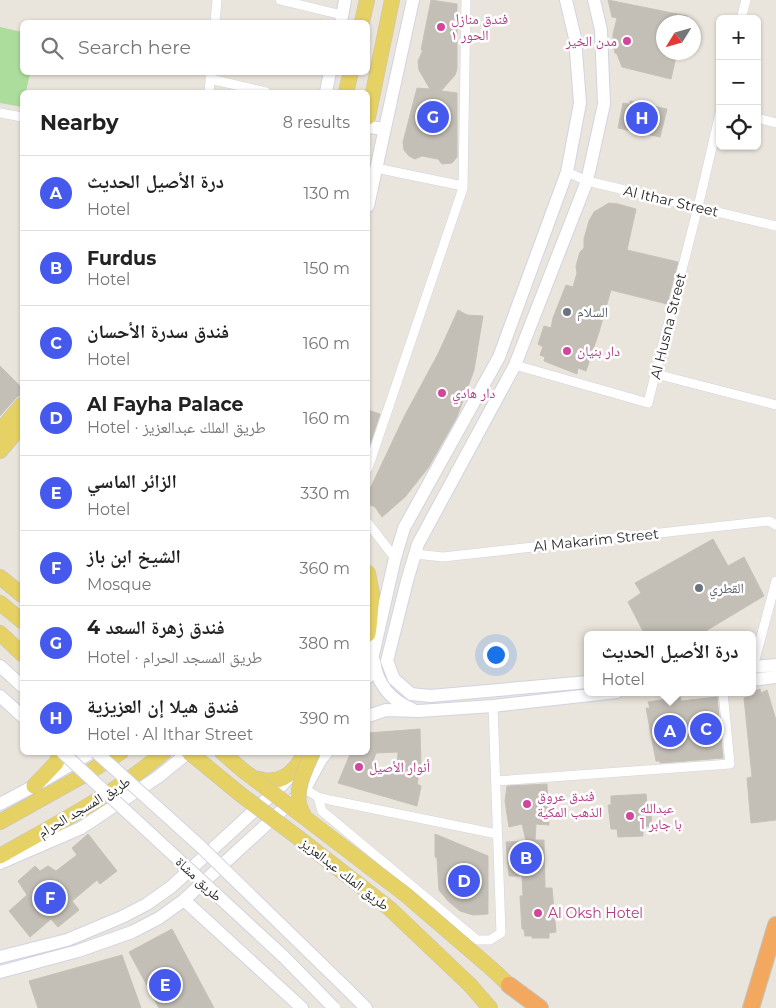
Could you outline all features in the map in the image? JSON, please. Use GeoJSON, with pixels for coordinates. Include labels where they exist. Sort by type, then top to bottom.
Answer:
{"type":"FeatureCollection","features":[{"type":"Feature","properties":{"kind":"highway"},"geometry":{"type":"LineString","coordinates":[[751,1008],[776,925]]}},
{"type":"Feature","properties":{"kind":"highway"},"geometry":{"type":"LineString","coordinates":[[747,1008],[764,963]]}},
{"type":"Feature","properties":{"kind":"highway"},"geometry":{"type":"LineString","coordinates":[[509,985],[533,1008]]}},
{"type":"Feature","properties":{"kind":"highway"},"geometry":{"type":"LineString","coordinates":[[509,985],[540,1008]]}},
{"type":"Feature","properties":{"kind":"main road"},"geometry":{"type":"LineString","coordinates":[[362,20],[367,0]]}},
{"type":"Feature","properties":{"kind":"main road"},"geometry":{"type":"LineString","coordinates":[[370,107],[392,0]]}},
{"type":"Feature","properties":{"kind":"main road"},"geometry":{"type":"LineString","coordinates":[[347,90],[350,75]]}},
{"type":"Feature","properties":{"kind":"main road"},"geometry":{"type":"LineString","coordinates":[[0,431],[20,407]]}},
{"type":"Feature","properties":{"kind":"main road"},"geometry":{"type":"LineString","coordinates":[[0,451],[20,427]]}},
{"type":"Feature","properties":{"kind":"main road"},"geometry":{"type":"LineString","coordinates":[[0,577],[20,593]]}},
{"type":"Feature","properties":{"kind":"main road"},"geometry":{"type":"LineString","coordinates":[[370,584],[372,594],[370,616]]}},
{"type":"Feature","properties":{"kind":"main road"},"geometry":{"type":"LineString","coordinates":[[0,603],[20,619]]}},
{"type":"Feature","properties":{"kind":"main road"},"geometry":{"type":"LineString","coordinates":[[0,633],[20,652]]}},
{"type":"Feature","properties":{"kind":"main road"},"geometry":{"type":"LineString","coordinates":[[34,786],[56,763],[60,755]]}},
{"type":"Feature","properties":{"kind":"main road","name":"طريق المسجد الحرام"},"geometry":{"type":"LineString","coordinates":[[0,822],[116,755]]}},
{"type":"Feature","properties":{"kind":"main road","name":"طريق المسجد الحرام"},"geometry":{"type":"LineString","coordinates":[[0,856],[113,790],[160,755]]}},
{"type":"Feature","properties":{"kind":"main road","name":"طريق الملك عبدالعزيز"},"geometry":{"type":"LineString","coordinates":[[193,755],[240,794],[390,908],[470,985],[490,1008]]}},
{"type":"Feature","properties":{"kind":"main road","name":"طريق الملك عبدالعزيز"},"geometry":{"type":"LineString","coordinates":[[226,755],[406,895],[509,985]]}},
{"type":"Feature","properties":{"kind":"main road"},"geometry":{"type":"LineString","coordinates":[[254,778],[270,781],[281,779],[295,769],[304,755]]}},
{"type":"Feature","properties":{"kind":"main road"},"geometry":{"type":"LineString","coordinates":[[304,816],[300,804],[299,789],[311,755]]}},
{"type":"Feature","properties":{"kind":"street"},"geometry":{"type":"LineString","coordinates":[[215,20],[217,0]]}},
{"type":"Feature","properties":{"kind":"street"},"geometry":{"type":"LineString","coordinates":[[280,0],[341,19],[345,0]]}},
{"type":"Feature","properties":{"kind":"street"},"geometry":{"type":"LineString","coordinates":[[370,196],[413,0]]}},
{"type":"Feature","properties":{"kind":"street"},"geometry":{"type":"LineString","coordinates":[[370,462],[463,186],[466,0]]}},
{"type":"Feature","properties":{"kind":"street"},"geometry":{"type":"LineString","coordinates":[[370,668],[395,558],[404,528],[499,357],[567,172],[580,103],[575,38],[566,0]]}},
{"type":"Feature","properties":{"kind":"street"},"geometry":{"type":"LineString","coordinates":[[584,682],[430,696],[411,694],[394,679],[387,661],[418,544],[514,365],[587,181],[604,104],[601,30],[594,0]]}},
{"type":"Feature","properties":{"kind":"street"},"geometry":{"type":"LineString","coordinates":[[742,15],[746,0]]}},
{"type":"Feature","properties":{"kind":"street"},"geometry":{"type":"LineString","coordinates":[[209,90],[210,76],[259,90]]}},
{"type":"Feature","properties":{"kind":"street"},"geometry":{"type":"LineString","coordinates":[[328,83],[345,90]]}},
{"type":"Feature","properties":{"kind":"street"},"geometry":{"type":"LineString","coordinates":[[0,113],[20,117]]}},
{"type":"Feature","properties":{"kind":"street"},"geometry":{"type":"LineString","coordinates":[[761,119],[776,123]]}},
{"type":"Feature","properties":{"kind":"street"},"geometry":{"type":"LineString","coordinates":[[370,126],[385,129]]}},
{"type":"Feature","properties":{"kind":"street","name":"Al Husna Street"},"geometry":{"type":"LineString","coordinates":[[514,365],[648,403],[716,130]]}},
{"type":"Feature","properties":{"kind":"street"},"geometry":{"type":"LineString","coordinates":[[376,168],[463,186]]}},
{"type":"Feature","properties":{"kind":"street","name":"Al Ithar Street"},"geometry":{"type":"LineString","coordinates":[[567,172],[587,181],[776,226]]}},
{"type":"Feature","properties":{"kind":"street"},"geometry":{"type":"LineString","coordinates":[[656,374],[776,405]]}},
{"type":"Feature","properties":{"kind":"street","name":"Al Makarim Street"},"geometry":{"type":"LineString","coordinates":[[415,554],[443,557],[769,522],[776,525]]}},
{"type":"Feature","properties":{"kind":"street"},"geometry":{"type":"LineString","coordinates":[[370,526],[395,558]]}},
{"type":"Feature","properties":{"kind":"street"},"geometry":{"type":"LineString","coordinates":[[756,656],[776,581]]}},
{"type":"Feature","properties":{"kind":"street"},"geometry":{"type":"LineString","coordinates":[[373,654],[375,670],[386,691],[404,706],[419,711]]}},
{"type":"Feature","properties":{"kind":"street"},"geometry":{"type":"LineString","coordinates":[[756,667],[776,665]]}},
{"type":"Feature","properties":{"kind":"street"},"geometry":{"type":"LineString","coordinates":[[0,666],[20,684]]}},
{"type":"Feature","properties":{"kind":"street"},"geometry":{"type":"LineString","coordinates":[[756,680],[776,677]]}},
{"type":"Feature","properties":{"kind":"street"},"geometry":{"type":"LineString","coordinates":[[0,696],[20,714]]}},
{"type":"Feature","properties":{"kind":"street"},"geometry":{"type":"LineString","coordinates":[[370,715],[386,710],[419,711],[493,706],[584,696]]}},
{"type":"Feature","properties":{"kind":"street"},"geometry":{"type":"LineString","coordinates":[[496,781],[730,764],[724,696]]}},
{"type":"Feature","properties":{"kind":"street"},"geometry":{"type":"LineString","coordinates":[[318,797],[322,811],[477,940],[490,940],[501,932],[493,706]]}},
{"type":"Feature","properties":{"kind":"street","name":"طريق مشاة"},"geometry":{"type":"LineString","coordinates":[[64,755],[284,957],[334,1008]]}},
{"type":"Feature","properties":{"kind":"street"},"geometry":{"type":"LineString","coordinates":[[0,804],[87,755]]}},
{"type":"Feature","properties":{"kind":"street","name":"طريق مشاة"},"geometry":{"type":"LineString","coordinates":[[99,755],[199,845],[366,1008]]}},
{"type":"Feature","properties":{"kind":"street"},"geometry":{"type":"LineString","coordinates":[[0,863],[82,828],[185,755]]}},
{"type":"Feature","properties":{"kind":"street"},"geometry":{"type":"LineString","coordinates":[[0,957],[67,940],[122,917],[147,904],[171,887],[282,785],[309,755]]}},
{"type":"Feature","properties":{"kind":"street"},"geometry":{"type":"LineString","coordinates":[[0,972],[78,951],[132,932],[159,918],[184,900],[305,788],[325,755]]}},
{"type":"Feature","properties":{"kind":"street"},"geometry":{"type":"LineString","coordinates":[[305,788],[318,797],[330,800],[497,834]]}},
{"type":"Feature","properties":{"kind":"street"},"geometry":{"type":"LineString","coordinates":[[184,900],[302,1008]]}},
{"type":"Feature","properties":{"kind":"street"},"geometry":{"type":"LineString","coordinates":[[72,938],[78,951]]}},
{"type":"Feature","properties":{"kind":"green space"},"geometry":{"type":"Polygon","coordinates":[[[0,27],[20,32],[20,75],[30,75],[26,90],[20,90],[20,107],[0,103],[0,27]]]}},
{"type":"Feature","properties":{"kind":"building"},"geometry":{"type":"Polygon","coordinates":[[[431,0],[457,4],[457,69],[455,75],[441,91],[457,93],[457,157],[452,163],[442,164],[438,159],[422,156],[415,159],[409,156],[404,150],[403,142],[417,88],[430,89],[419,70],[418,61],[423,50],[421,50],[431,0]]]}},
{"type":"Feature","properties":{"kind":"building","name":"مدن الخير"},"geometry":{"type":"Polygon","coordinates":[[[608,0],[682,15],[656,15],[656,60],[675,60],[671,79],[622,67],[615,53],[613,43],[617,18],[612,17],[608,0]]]}},
{"type":"Feature","properties":{"kind":"building"},"geometry":{"type":"Polygon","coordinates":[[[630,101],[667,109],[660,137],[618,128],[623,103],[630,104],[630,101]]]}},
{"type":"Feature","properties":{"kind":"building"},"geometry":{"type":"Polygon","coordinates":[[[609,203],[636,209],[627,250],[678,262],[667,304],[611,290],[586,371],[578,368],[577,374],[544,361],[545,357],[540,355],[543,347],[538,344],[544,326],[551,328],[566,285],[573,287],[577,273],[576,266],[580,252],[584,248],[584,239],[589,221],[594,212],[609,203]]]}},
{"type":"Feature","properties":{"kind":"building","name":"دار هادي"},"geometry":{"type":"Polygon","coordinates":[[[458,310],[467,315],[483,316],[474,370],[457,417],[428,468],[405,497],[382,517],[375,507],[370,505],[370,489],[405,415],[438,354],[458,310]]]}},
{"type":"Feature","properties":{"kind":"building"},"geometry":{"type":"Polygon","coordinates":[[[0,366],[20,386],[20,396],[0,416],[0,366]]]}},
{"type":"Feature","properties":{"kind":"building"},"geometry":{"type":"Polygon","coordinates":[[[370,411],[380,414],[370,444],[370,411]]]}},
{"type":"Feature","properties":{"kind":"building","name":"القطري"},"geometry":{"type":"Polygon","coordinates":[[[713,539],[728,566],[744,557],[764,596],[706,631],[643,631],[628,602],[641,593],[635,583],[713,539]]]}},
{"type":"Feature","properties":{"kind":"building"},"geometry":{"type":"Polygon","coordinates":[[[760,689],[761,693],[767,690],[776,720],[776,820],[751,823],[747,778],[752,777],[744,698],[756,696],[756,690],[760,689]]]}},
{"type":"Feature","properties":{"kind":"building"},"geometry":{"type":"Polygon","coordinates":[[[680,697],[681,701],[717,697],[723,758],[660,763],[660,761],[656,761],[646,708],[650,708],[648,702],[680,697]]]}},
{"type":"Feature","properties":{"kind":"building","name":"أنوار الأصيل"},"geometry":{"type":"Polygon","coordinates":[[[420,729],[421,766],[417,784],[421,786],[417,806],[338,783],[350,755],[370,755],[370,733],[420,729]],[[398,752],[376,753],[371,766],[397,772],[398,752]]]}},
{"type":"Feature","properties":{"kind":"building"},"geometry":{"type":"Polygon","coordinates":[[[547,784],[549,825],[536,824],[535,840],[544,840],[545,888],[552,888],[556,932],[549,933],[549,938],[532,938],[532,936],[525,936],[524,929],[522,929],[520,896],[523,896],[522,876],[509,876],[506,842],[526,841],[522,824],[509,827],[505,801],[507,786],[547,784]]]}},
{"type":"Feature","properties":{"kind":"building","name":"عبدالله با جابر 1"},"geometry":{"type":"Polygon","coordinates":[[[646,794],[647,804],[650,804],[652,826],[643,827],[643,836],[618,837],[617,829],[611,829],[608,805],[611,805],[611,796],[646,794]]]}},
{"type":"Feature","properties":{"kind":"building"},"geometry":{"type":"Polygon","coordinates":[[[88,834],[117,871],[100,884],[97,880],[72,901],[79,910],[58,927],[51,919],[30,937],[9,911],[27,895],[18,881],[35,866],[40,871],[48,866],[56,871],[77,855],[72,848],[88,834]]]}},
{"type":"Feature","properties":{"kind":"building"},"geometry":{"type":"Polygon","coordinates":[[[435,834],[488,856],[488,914],[473,915],[460,911],[439,890],[437,858],[435,857],[435,834]]]}},
{"type":"Feature","properties":{"kind":"building"},"geometry":{"type":"Polygon","coordinates":[[[172,929],[214,1008],[159,1008],[129,952],[172,929]]]}},
{"type":"Feature","properties":{"kind":"building"},"geometry":{"type":"Polygon","coordinates":[[[122,955],[141,1008],[38,1008],[29,981],[122,955]]]}},
{"type":"Feature","properties":{"kind":"place","name":"فندق منازل الحور ١"},"geometry":{"type":"Point","coordinates":[441,27]}},
{"type":"Feature","properties":{"kind":"place","name":"مدن الخير"},"geometry":{"type":"Point","coordinates":[627,41]}},
{"type":"Feature","properties":{"kind":"place","name":"فندق زهرة السعد 4"},"geometry":{"type":"Point","coordinates":[433,117]}},
{"type":"Feature","properties":{"kind":"place","name":"فندق هيلا إن العزيزية"},"geometry":{"type":"Point","coordinates":[642,118]}},
{"type":"Feature","properties":{"kind":"place","name":"السلام"},"geometry":{"type":"Point","coordinates":[567,312]}},
{"type":"Feature","properties":{"kind":"place","name":"دار بنيان"},"geometry":{"type":"Point","coordinates":[567,351]}},
{"type":"Feature","properties":{"kind":"place","name":"دار هادي"},"geometry":{"type":"Point","coordinates":[442,393]}},
{"type":"Feature","properties":{"kind":"place","name":"القطري"},"geometry":{"type":"Point","coordinates":[699,588]}},
{"type":"Feature","properties":{"kind":"place","name":"فندق سدرة الأحسان"},"geometry":{"type":"Point","coordinates":[706,729]}},
{"type":"Feature","properties":{"kind":"place","name":"درة الأصيل الحديث"},"geometry":{"type":"Point","coordinates":[670,731]}},
{"type":"Feature","properties":{"kind":"place","name":"أنوار الأصيل"},"geometry":{"type":"Point","coordinates":[359,767]}},
{"type":"Feature","properties":{"kind":"place","name":"فندق عروق الذهب المكية"},"geometry":{"type":"Point","coordinates":[527,804]}},
{"type":"Feature","properties":{"kind":"place","name":"عبدالله با جابر 1"},"geometry":{"type":"Point","coordinates":[630,816]}},
{"type":"Feature","properties":{"kind":"place","name":"Furdus"},"geometry":{"type":"Point","coordinates":[526,858]}},
{"type":"Feature","properties":{"kind":"place","name":"Al Fayha Palace"},"geometry":{"type":"Point","coordinates":[464,881]}},
{"type":"Feature","properties":{"kind":"place","name":"الشيخ ابن باز"},"geometry":{"type":"Point","coordinates":[50,898]}},
{"type":"Feature","properties":{"kind":"place","name":"Al Oksh Hotel"},"geometry":{"type":"Point","coordinates":[538,913]}},
{"type":"Feature","properties":{"kind":"place","name":"الزائر الماسي"},"geometry":{"type":"Point","coordinates":[165,985]}}]}
